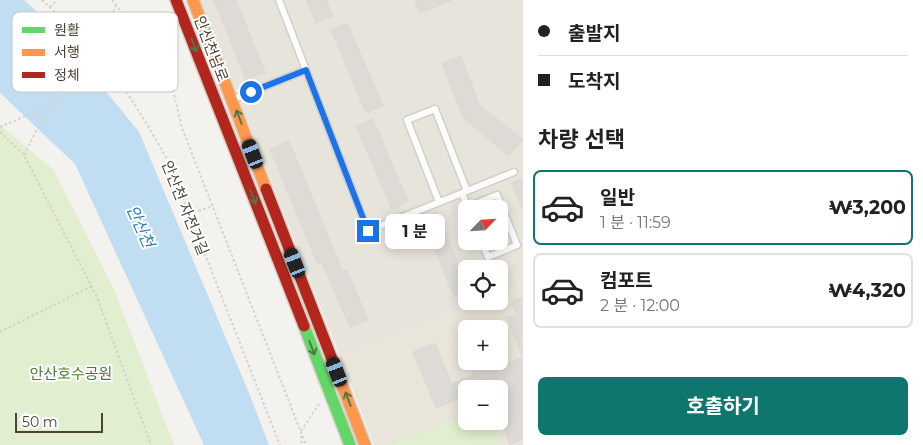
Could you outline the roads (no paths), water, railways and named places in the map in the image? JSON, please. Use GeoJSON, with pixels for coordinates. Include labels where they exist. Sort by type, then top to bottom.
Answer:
{"type":"FeatureCollection","features":[{"type":"Feature","properties":{"kind":"street","name":"안산천남로"},"geometry":{"type":"LineString","coordinates":[[176,0],[350,445]]}},
{"type":"Feature","properties":{"kind":"street","name":"안산천남로"},"geometry":{"type":"LineString","coordinates":[[193,0],[365,445]]}},
{"type":"Feature","properties":{"kind":"lane"},"geometry":{"type":"LineString","coordinates":[[279,0],[368,231],[514,172]]}},
{"type":"Feature","properties":{"kind":"lane"},"geometry":{"type":"LineString","coordinates":[[217,104],[232,100],[306,70]]}},
{"type":"Feature","properties":{"kind":"lane"},"geometry":{"type":"LineString","coordinates":[[439,202],[407,120],[434,109],[466,200]]}},
{"type":"Feature","properties":{"kind":"lane"},"geometry":{"type":"LineString","coordinates":[[485,200],[497,194],[499,200]]}},
{"type":"Feature","properties":{"kind":"lane"},"geometry":{"type":"LineString","coordinates":[[508,221],[518,245],[508,249]]}},
{"type":"Feature","properties":{"kind":"lane"},"geometry":{"type":"LineString","coordinates":[[485,250],[488,257],[506,250]]}},
{"type":"Feature","properties":{"kind":"water","name":"안산천"},"geometry":{"type":"Polygon","coordinates":[[[0,0],[24,0],[38,12],[12,12],[12,92],[106,92],[139,132],[269,445],[204,445],[75,164],[0,93],[0,0]]]}},
{"type":"Feature","properties":{"kind":"park label","name":"안산호수공원"},"geometry":{"type":"Point","coordinates":[71,374]}}]}
